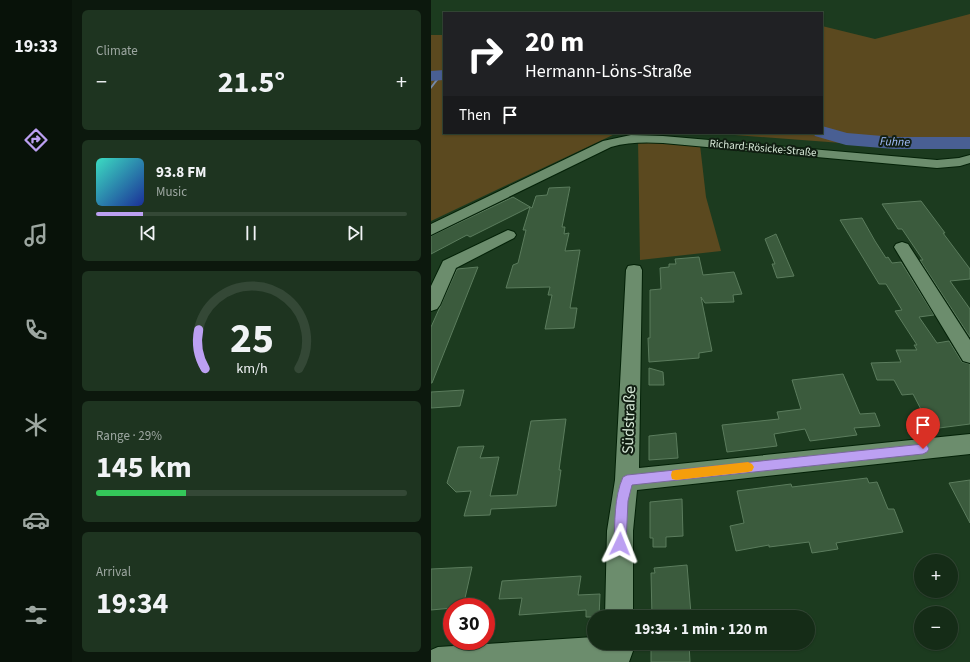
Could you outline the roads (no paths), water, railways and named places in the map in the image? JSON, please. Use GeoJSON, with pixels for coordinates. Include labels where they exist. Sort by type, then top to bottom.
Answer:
{"type":"FeatureCollection","features":[{"type":"Feature","properties":{"kind":"street","name":"Richard-Rösicke-Straße"},"geometry":{"type":"LineString","coordinates":[[431,230],[607,144],[625,139],[655,139],[937,164],[960,162],[970,159]]}},
{"type":"Feature","properties":{"kind":"street"},"geometry":{"type":"LineString","coordinates":[[431,305],[449,265],[508,234]]}},
{"type":"Feature","properties":{"kind":"street"},"geometry":{"type":"LineString","coordinates":[[902,247],[970,356]]}},
{"type":"Feature","properties":{"kind":"street","name":"Südstraße"},"geometry":{"type":"LineString","coordinates":[[619,610],[620,529],[627,480],[634,270]]}},
{"type":"Feature","properties":{"kind":"street"},"geometry":{"type":"LineString","coordinates":[[627,480],[970,444]]}},
{"type":"Feature","properties":{"kind":"street"},"geometry":{"type":"LineString","coordinates":[[438,662],[618,652]]}},
{"type":"Feature","properties":{"kind":"waterway"},"geometry":{"type":"LineString","coordinates":[[431,88],[441,75]]}},
{"type":"Feature","properties":{"kind":"waterway","name":"Fuhne"},"geometry":{"type":"LineString","coordinates":[[431,76],[443,75]]}},
{"type":"Feature","properties":{"kind":"waterway","name":"Fuhne"},"geometry":{"type":"LineString","coordinates":[[823,132],[846,139],[894,143],[970,143]]}}]}
